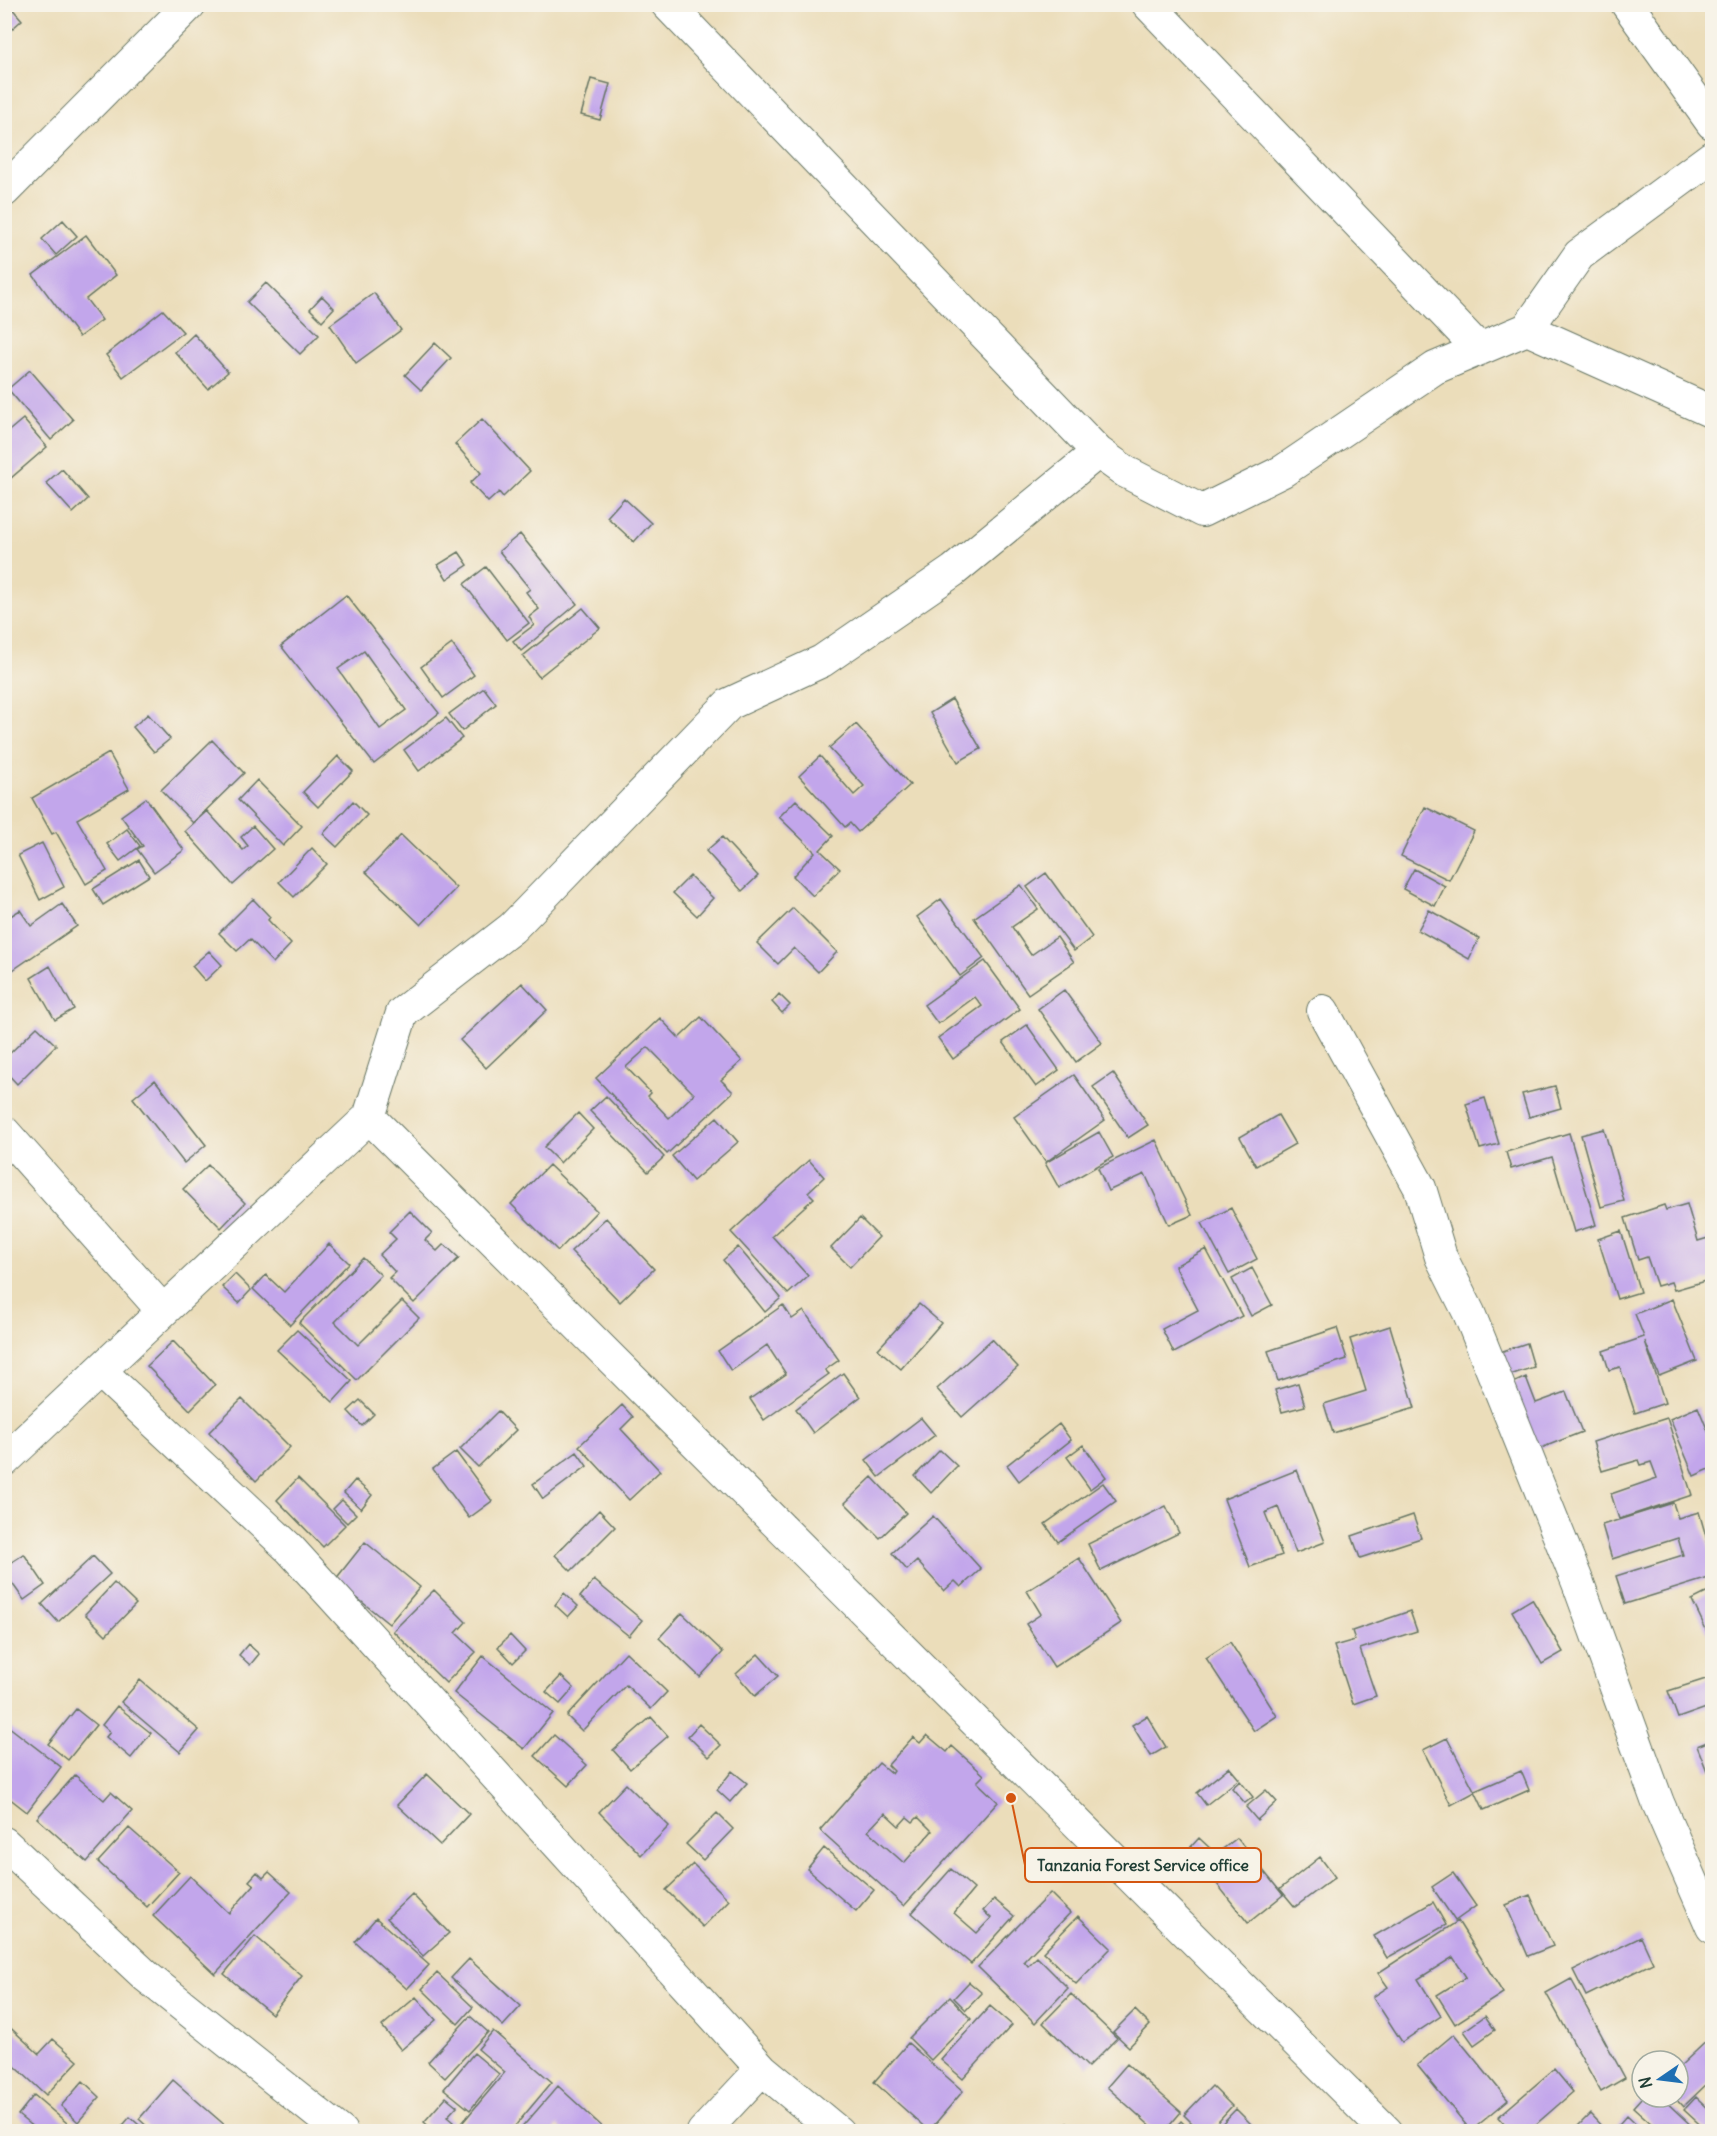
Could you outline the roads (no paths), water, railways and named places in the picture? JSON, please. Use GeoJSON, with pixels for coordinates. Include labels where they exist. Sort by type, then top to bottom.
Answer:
{"type":"FeatureCollection","features":[{"type":"Feature","properties":{"kind":"street"},"geometry":{"type":"LineString","coordinates":[[4,190],[190,4]]}},
{"type":"Feature","properties":{"kind":"street"},"geometry":{"type":"LineString","coordinates":[[667,4],[1098,452],[1126,472],[1203,511],[1283,471],[1435,368],[1527,330],[1579,255],[1713,157]]}},
{"type":"Feature","properties":{"kind":"street"},"geometry":{"type":"LineString","coordinates":[[1148,4],[1479,349]]}},
{"type":"Feature","properties":{"kind":"street"},"geometry":{"type":"LineString","coordinates":[[1627,4],[1713,123]]}},
{"type":"Feature","properties":{"kind":"street"},"geometry":{"type":"LineString","coordinates":[[1527,330],[1713,412]]}},
{"type":"Feature","properties":{"kind":"street"},"geometry":{"type":"LineString","coordinates":[[4,1461],[369,1117],[402,1012],[512,928],[729,704],[822,661],[953,571],[1098,452]]}},
{"type":"Feature","properties":{"kind":"street"},"geometry":{"type":"LineString","coordinates":[[1323,1011],[1420,1188],[1441,1257],[1478,1335],[1578,1583],[1658,1803],[1713,1927]]}},
{"type":"Feature","properties":{"kind":"street"},"geometry":{"type":"LineString","coordinates":[[369,1117],[1387,2132]]}},
{"type":"Feature","properties":{"kind":"street"},"geometry":{"type":"LineString","coordinates":[[4,1132],[163,1311]]}},
{"type":"Feature","properties":{"kind":"street"},"geometry":{"type":"LineString","coordinates":[[100,1371],[290,1549],[762,2069],[838,2132]]}},
{"type":"Feature","properties":{"kind":"street"},"geometry":{"type":"LineString","coordinates":[[4,1843],[147,1977],[341,2132]]}},
{"type":"Feature","properties":{"kind":"street"},"geometry":{"type":"LineString","coordinates":[[703,2132],[762,2069]]}},
{"type":"Feature","properties":{"kind":"place","name":"Tanzania Forest Service office"},"geometry":{"type":"Point","coordinates":[1011,1798]}}]}
